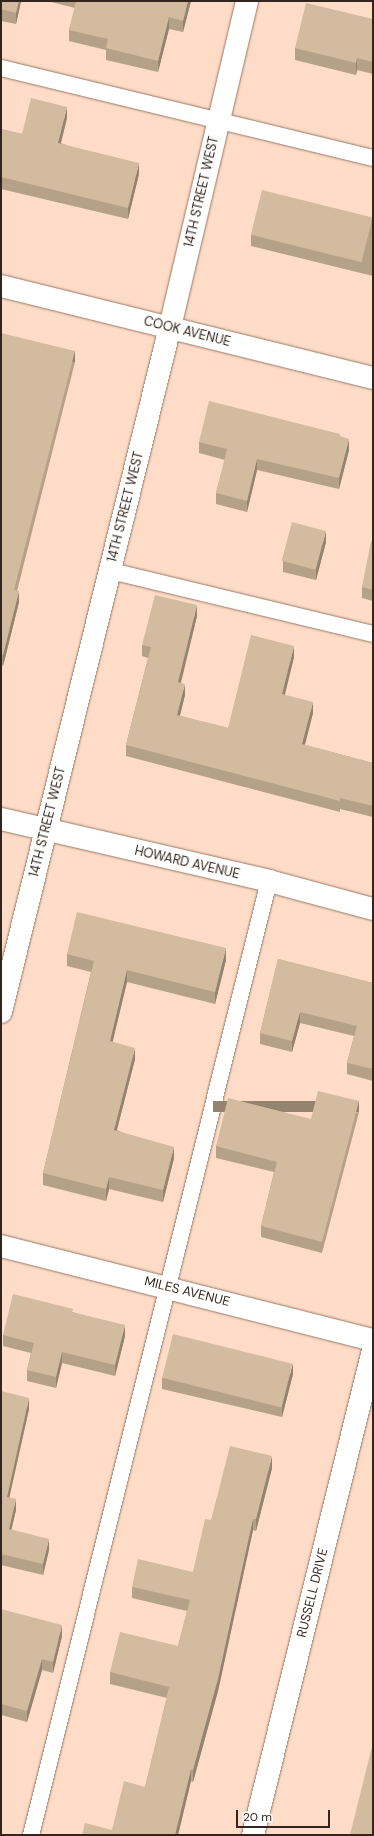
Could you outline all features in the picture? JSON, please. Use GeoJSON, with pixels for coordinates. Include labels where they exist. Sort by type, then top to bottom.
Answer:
{"type":"FeatureCollection","features":[{"type":"Feature","properties":{"kind":"street","name":"14TH STREET WEST"},"geometry":{"type":"LineString","coordinates":[[1,1012],[111,571],[247,1]]}},
{"type":"Feature","properties":{"kind":"street","name":"COOK AVENUE"},"geometry":{"type":"LineString","coordinates":[[1,286],[373,378]]}},
{"type":"Feature","properties":{"kind":"street","name":"HOWARD AVENUE"},"geometry":{"type":"LineString","coordinates":[[1,820],[269,881],[373,909]]}},
{"type":"Feature","properties":{"kind":"street","name":"MILES AVENUE"},"geometry":{"type":"LineString","coordinates":[[1,1246],[170,1287],[373,1340]]}},
{"type":"Feature","properties":{"kind":"street","name":"RUSSELL DRIVE"},"geometry":{"type":"LineString","coordinates":[[253,1835],[373,1350]]}},
{"type":"Feature","properties":{"kind":"lane"},"geometry":{"type":"LineString","coordinates":[[1,68],[373,158]]}},
{"type":"Feature","properties":{"kind":"lane"},"geometry":{"type":"LineString","coordinates":[[111,571],[373,634]]}},
{"type":"Feature","properties":{"kind":"lane"},"geometry":{"type":"LineString","coordinates":[[31,1835],[170,1287],[269,881]]}},
{"type":"Feature","properties":{"kind":"building"},"geometry":{"type":"Polygon","coordinates":[[[1,1],[19,1],[16,13],[1,9],[1,1]]]}},
{"type":"Feature","properties":{"kind":"building"},"geometry":{"type":"Polygon","coordinates":[[[76,1],[188,1],[183,21],[169,17],[158,61],[106,48],[108,39],[69,30],[76,1]]]}},
{"type":"Feature","properties":{"kind":"building"},"geometry":{"type":"Polygon","coordinates":[[[306,3],[373,19],[373,62],[357,58],[356,63],[295,48],[306,3]]]}},
{"type":"Feature","properties":{"kind":"building"},"geometry":{"type":"Polygon","coordinates":[[[31,98],[67,107],[58,143],[139,163],[128,208],[1,177],[1,129],[22,134],[31,98]]]}},
{"type":"Feature","properties":{"kind":"building"},"geometry":{"type":"Polygon","coordinates":[[[262,190],[373,218],[361,262],[251,235],[262,190]]]}},
{"type":"Feature","properties":{"kind":"building"},"geometry":{"type":"Polygon","coordinates":[[[1,333],[75,351],[14,590],[19,591],[3,655],[1,654],[1,333]]]}},
{"type":"Feature","properties":{"kind":"building"},"geometry":{"type":"Polygon","coordinates":[[[209,401],[340,434],[340,436],[349,439],[339,478],[257,459],[247,501],[216,493],[227,449],[199,442],[209,401]]]}},
{"type":"Feature","properties":{"kind":"building"},"geometry":{"type":"Polygon","coordinates":[[[292,522],[326,531],[315,570],[282,561],[292,522]]]}},
{"type":"Feature","properties":{"kind":"building"},"geometry":{"type":"Polygon","coordinates":[[[371,541],[373,542],[373,590],[362,587],[371,541]]]}},
{"type":"Feature","properties":{"kind":"building"},"geometry":{"type":"Polygon","coordinates":[[[155,595],[197,605],[178,682],[185,684],[177,715],[228,728],[251,635],[294,646],[282,694],[313,702],[302,744],[373,763],[373,806],[340,798],[340,801],[126,745],[151,647],[142,645],[155,595]]]}},
{"type":"Feature","properties":{"kind":"building"},"geometry":{"type":"Polygon","coordinates":[[[77,912],[226,948],[215,992],[127,970],[110,1041],[135,1048],[114,1130],[174,1147],[163,1190],[109,1177],[106,1189],[43,1173],[94,961],[67,954],[77,912]]]}},
{"type":"Feature","properties":{"kind":"building"},"geometry":{"type":"Polygon","coordinates":[[[278,959],[373,983],[373,1069],[347,1063],[357,1026],[300,1012],[292,1041],[260,1033],[278,959]]]}},
{"type":"Feature","properties":{"kind":"building"},"geometry":{"type":"Polygon","coordinates":[[[318,1091],[359,1101],[322,1242],[261,1226],[277,1162],[216,1146],[228,1098],[311,1119],[318,1091]]]}},
{"type":"Feature","properties":{"kind":"building"},"geometry":{"type":"Polygon","coordinates":[[[13,1294],[73,1309],[72,1312],[125,1325],[115,1365],[62,1352],[56,1377],[27,1370],[34,1343],[3,1335],[13,1294]]]}},
{"type":"Feature","properties":{"kind":"building"},"geometry":{"type":"Polygon","coordinates":[[[173,1334],[292,1364],[281,1407],[162,1378],[173,1334]]]}},
{"type":"Feature","properties":{"kind":"building"},"geometry":{"type":"Polygon","coordinates":[[[1,1391],[29,1398],[7,1497],[16,1499],[9,1529],[49,1539],[43,1564],[1,1554],[1,1391]]]}},
{"type":"Feature","properties":{"kind":"building"},"geometry":{"type":"Polygon","coordinates":[[[230,1446],[272,1456],[256,1519],[253,1519],[218,1679],[193,1770],[191,1769],[175,1835],[82,1835],[85,1823],[112,1830],[124,1781],[145,1787],[169,1687],[110,1672],[120,1632],[178,1646],[190,1600],[132,1587],[138,1559],[193,1572],[205,1519],[211,1520],[230,1446]]]}},
{"type":"Feature","properties":{"kind":"building"},"geometry":{"type":"Polygon","coordinates":[[[1,1609],[62,1625],[53,1662],[42,1659],[27,1711],[1,1704],[1,1609]]]}},
{"type":"Feature","properties":{"kind":"building"},"geometry":{"type":"Polygon","coordinates":[[[373,1743],[373,1835],[350,1835],[373,1743]]]}}]}
